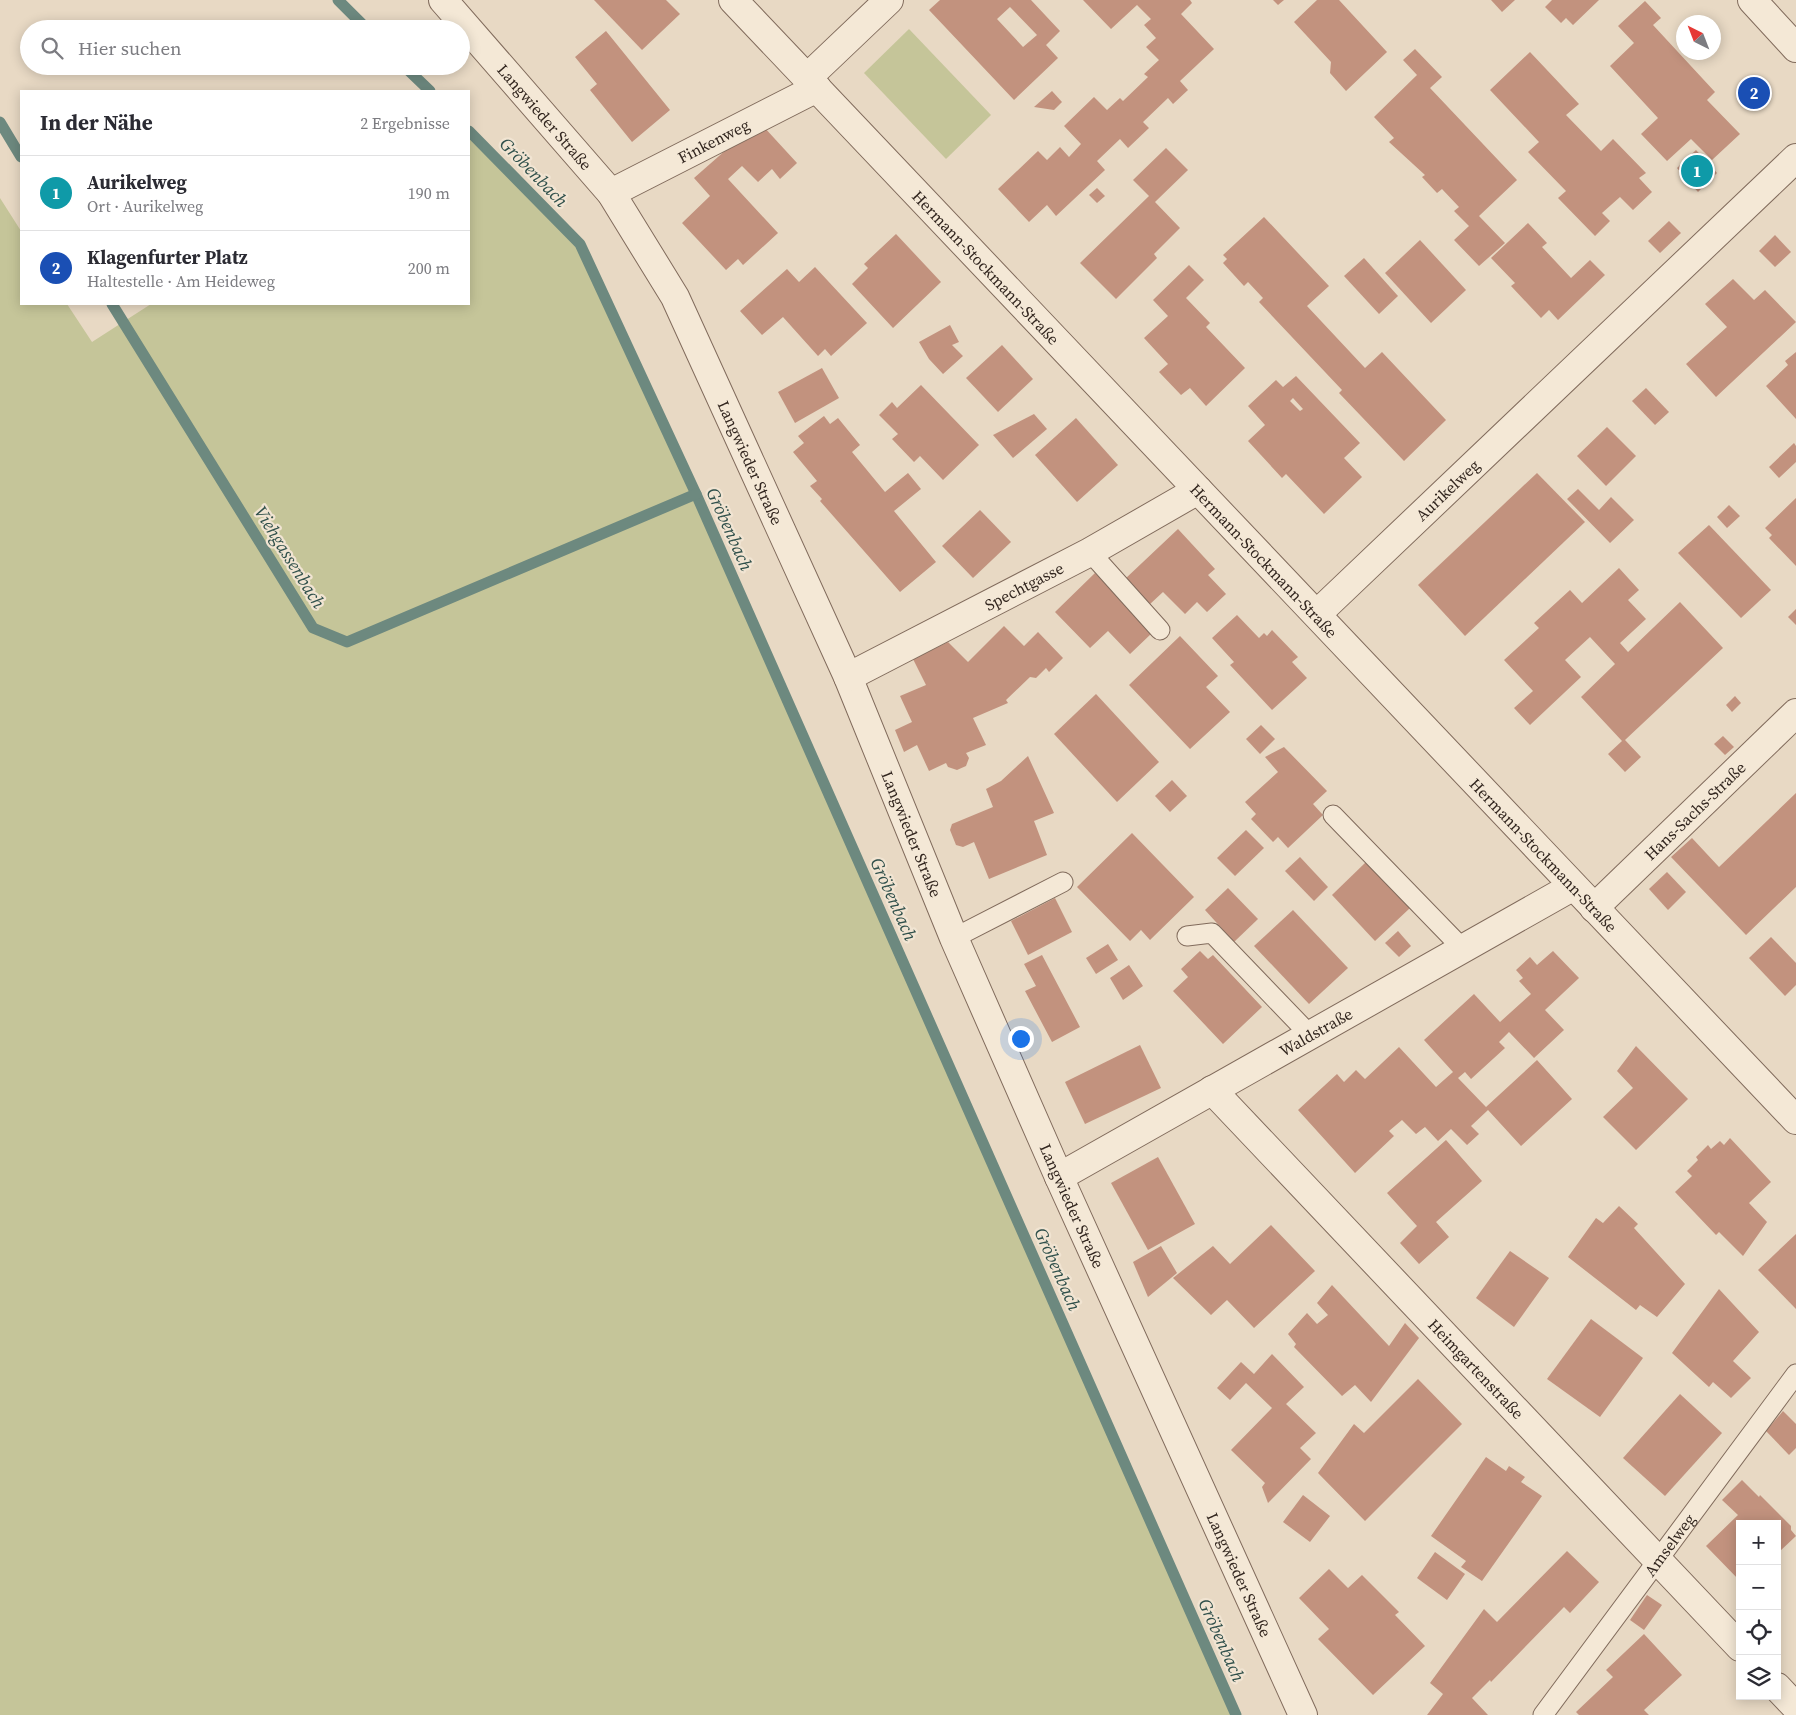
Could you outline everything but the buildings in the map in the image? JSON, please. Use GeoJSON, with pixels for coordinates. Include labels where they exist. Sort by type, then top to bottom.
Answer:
{"type":"FeatureCollection","features":[{"type":"Feature","properties":{"kind":"street","name":"Langwieder Straße"},"geometry":{"type":"LineString","coordinates":[[443,0],[460,20]]}},
{"type":"Feature","properties":{"kind":"street","name":"Hermann-Stockmann-Straße"},"geometry":{"type":"LineString","coordinates":[[733,0],[1317,614],[1572,887],[1796,1120]]}},
{"type":"Feature","properties":{"kind":"street","name":"Finkenweg"},"geometry":{"type":"LineString","coordinates":[[611,193],[812,83],[889,0]]}},
{"type":"Feature","properties":{"kind":"street"},"geometry":{"type":"LineString","coordinates":[[1752,0],[1796,48]]}},
{"type":"Feature","properties":{"kind":"street","name":"Langwieder Straße"},"geometry":{"type":"LineString","coordinates":[[470,31],[611,193],[675,297],[848,677],[954,938],[1059,1177],[1303,1715]]}},
{"type":"Feature","properties":{"kind":"street","name":"Aurikelweg"},"geometry":{"type":"LineString","coordinates":[[1317,614],[1796,158]]}},
{"type":"Feature","properties":{"kind":"street","name":"Spechtgasse"},"geometry":{"type":"LineString","coordinates":[[848,677],[1090,552],[1198,490]]}},
{"type":"Feature","properties":{"kind":"street","name":"Hans-Sachs-Straße"},"geometry":{"type":"LineString","coordinates":[[1594,908],[1796,713]]}},
{"type":"Feature","properties":{"kind":"street","name":"Waldstraße"},"geometry":{"type":"LineString","coordinates":[[1059,1177],[1572,887]]}},
{"type":"Feature","properties":{"kind":"street","name":"Heimgartenstraße"},"geometry":{"type":"LineString","coordinates":[[1212,1090],[1736,1643]]}},
{"type":"Feature","properties":{"kind":"street"},"geometry":{"type":"LineString","coordinates":[[1781,1691],[1796,1707]]}},
{"type":"Feature","properties":{"kind":"lane"},"geometry":{"type":"LineString","coordinates":[[1090,552],[1160,630]]}},
{"type":"Feature","properties":{"kind":"lane"},"geometry":{"type":"LineString","coordinates":[[1333,815],[1464,949]]}},
{"type":"Feature","properties":{"kind":"lane"},"geometry":{"type":"LineString","coordinates":[[954,938],[1062,882]]}},
{"type":"Feature","properties":{"kind":"lane"},"geometry":{"type":"LineString","coordinates":[[1187,936],[1212,933],[1310,1035]]}},
{"type":"Feature","properties":{"kind":"lane","name":"Amselweg"},"geometry":{"type":"LineString","coordinates":[[1544,1715],[1796,1374]]}},
{"type":"Feature","properties":{"kind":"green space"},"geometry":{"type":"Polygon","coordinates":[[[909,29],[991,115],[946,159],[864,73],[909,29]]]}},
{"type":"Feature","properties":{"kind":"green space"},"geometry":{"type":"Polygon","coordinates":[[[470,132],[580,244],[696,494],[1236,1715],[0,1715],[0,198],[20,229],[20,305],[68,305],[92,342],[149,305],[470,305],[470,132]]]}},
{"type":"Feature","properties":{"kind":"waterway","name":"Gröbenbach"},"geometry":{"type":"LineString","coordinates":[[338,0],[358,20]]}},
{"type":"Feature","properties":{"kind":"waterway","name":"Gröbenbach"},"geometry":{"type":"LineString","coordinates":[[413,75],[429,90]]}},
{"type":"Feature","properties":{"kind":"waterway","name":"Viehgassenbach"},"geometry":{"type":"LineString","coordinates":[[0,122],[20,155]]}},
{"type":"Feature","properties":{"kind":"waterway","name":"Gröbenbach"},"geometry":{"type":"LineString","coordinates":[[470,132],[580,244],[696,494],[1236,1715]]}},
{"type":"Feature","properties":{"kind":"waterway","name":"Viehgassenbach"},"geometry":{"type":"LineString","coordinates":[[113,305],[313,628],[347,642],[696,494]]}},
{"type":"Feature","properties":{"kind":"place","name":"Klagenfurter Platz"},"geometry":{"type":"Point","coordinates":[1754,93]}},
{"type":"Feature","properties":{"kind":"place","name":"Aurikelweg"},"geometry":{"type":"Point","coordinates":[1697,171]}}]}
